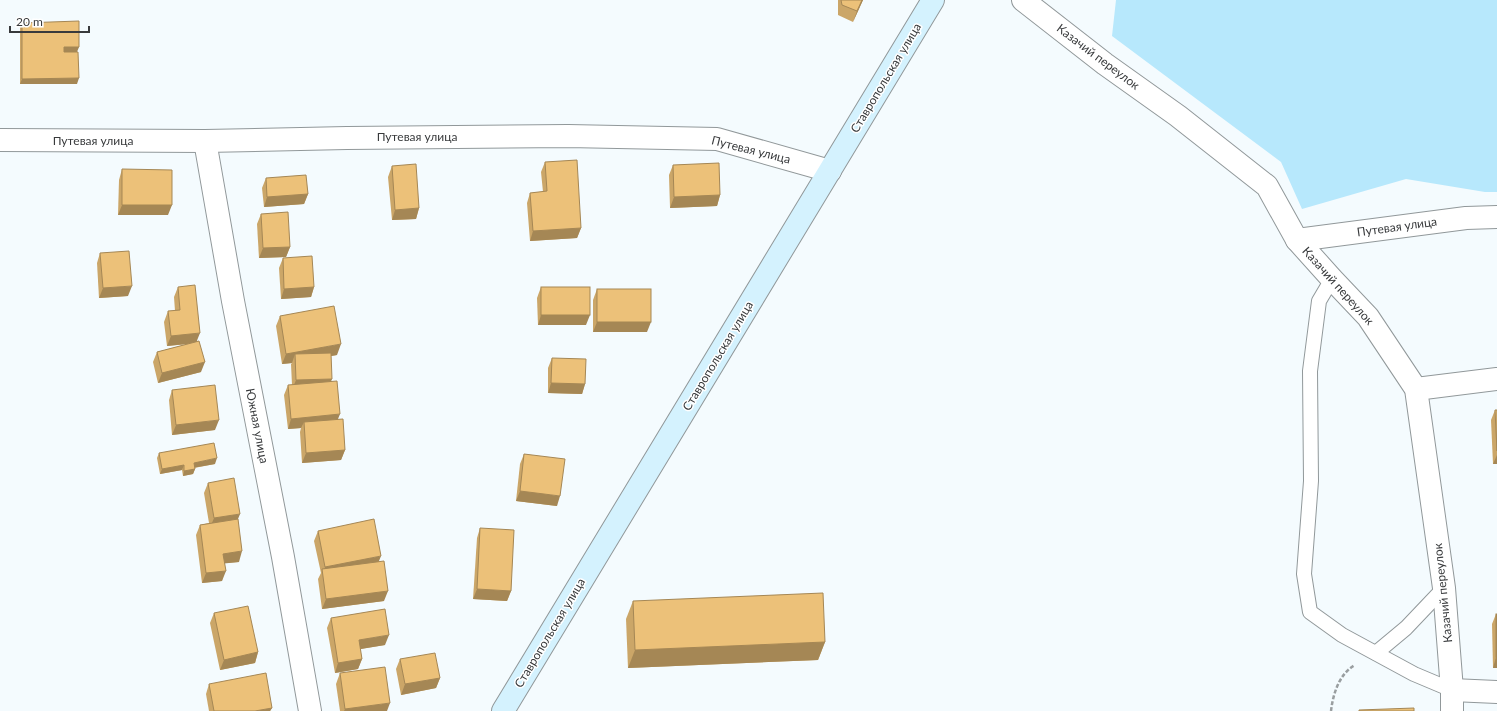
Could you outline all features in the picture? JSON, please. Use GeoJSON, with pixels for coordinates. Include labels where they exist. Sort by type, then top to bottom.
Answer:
{"type":"FeatureCollection","features":[{"type":"Feature","properties":{"kind":"street","name":"Ставропольская улица"},"geometry":{"type":"LineString","coordinates":[[503,711],[933,0]]}},
{"type":"Feature","properties":{"kind":"street","name":"Казачий переулок"},"geometry":{"type":"LineString","coordinates":[[1023,0],[1105,64],[1178,116],[1267,186],[1297,240],[1368,317],[1416,389],[1444,588],[1452,701]]}},
{"type":"Feature","properties":{"kind":"street","name":"Путевая улица"},"geometry":{"type":"LineString","coordinates":[[0,140],[204,142],[347,138],[560,136],[717,139],[830,171]]}},
{"type":"Feature","properties":{"kind":"street","name":"Южная улица"},"geometry":{"type":"LineString","coordinates":[[204,142],[233,301],[283,557],[310,711]]}},
{"type":"Feature","properties":{"kind":"street","name":"Путевая улица"},"geometry":{"type":"LineString","coordinates":[[1297,240],[1466,218],[1497,218]]}},
{"type":"Feature","properties":{"kind":"street"},"geometry":{"type":"LineString","coordinates":[[1416,389],[1497,379]]}},
{"type":"Feature","properties":{"kind":"street"},"geometry":{"type":"LineString","coordinates":[[1452,701],[1497,692]]}},
{"type":"Feature","properties":{"kind":"lane"},"geometry":{"type":"LineString","coordinates":[[1332,279],[1319,301],[1310,371],[1311,481],[1304,574],[1310,612],[1342,635],[1414,674],[1452,701]]}},
{"type":"Feature","properties":{"kind":"lane"},"geometry":{"type":"LineString","coordinates":[[1376,653],[1406,628],[1444,588]]}},
{"type":"Feature","properties":{"kind":"path"},"geometry":{"type":"LineString","coordinates":[[1331,711],[1337,686],[1350,668],[1376,653]]}},
{"type":"Feature","properties":{"kind":"shaded area"},"geometry":{"type":"Polygon","coordinates":[[[1116,0],[1497,0],[1497,192],[1485,192],[1406,179],[1302,209],[1281,162],[1112,36],[1116,0]]]}},
{"type":"Feature","properties":{"kind":"building"},"geometry":{"type":"Polygon","coordinates":[[[841,0],[862,0],[857,11],[842,5],[841,0]]]}},
{"type":"Feature","properties":{"kind":"building"},"geometry":{"type":"Polygon","coordinates":[[[79,21],[79,47],[64,47],[64,52],[78,52],[79,78],[22,79],[22,23],[79,21]]]}},
{"type":"Feature","properties":{"kind":"building"},"geometry":{"type":"Polygon","coordinates":[[[577,160],[581,228],[533,231],[530,193],[547,191],[545,162],[577,160]]]}},
{"type":"Feature","properties":{"kind":"building"},"geometry":{"type":"Polygon","coordinates":[[[719,163],[720,195],[674,197],[673,165],[719,163]]]}},
{"type":"Feature","properties":{"kind":"building"},"geometry":{"type":"Polygon","coordinates":[[[416,164],[419,208],[395,210],[392,166],[416,164]]]}},
{"type":"Feature","properties":{"kind":"building"},"geometry":{"type":"Polygon","coordinates":[[[122,169],[172,170],[172,205],[122,205],[122,169]]]}},
{"type":"Feature","properties":{"kind":"building"},"geometry":{"type":"Polygon","coordinates":[[[306,175],[308,194],[267,197],[266,178],[306,175]]]}},
{"type":"Feature","properties":{"kind":"building"},"geometry":{"type":"Polygon","coordinates":[[[288,212],[290,247],[263,248],[261,214],[288,212]]]}},
{"type":"Feature","properties":{"kind":"building"},"geometry":{"type":"Polygon","coordinates":[[[129,251],[132,286],[103,288],[100,253],[129,251]]]}},
{"type":"Feature","properties":{"kind":"building"},"geometry":{"type":"Polygon","coordinates":[[[312,256],[314,287],[284,289],[283,258],[312,256]]]}},
{"type":"Feature","properties":{"kind":"building"},"geometry":{"type":"Polygon","coordinates":[[[195,285],[200,333],[171,336],[168,311],[180,310],[178,287],[195,285]]]}},
{"type":"Feature","properties":{"kind":"building"},"geometry":{"type":"Polygon","coordinates":[[[541,287],[590,287],[590,315],[541,315],[541,287]]]}},
{"type":"Feature","properties":{"kind":"building"},"geometry":{"type":"Polygon","coordinates":[[[597,289],[651,289],[651,322],[597,322],[597,289]]]}},
{"type":"Feature","properties":{"kind":"building"},"geometry":{"type":"Polygon","coordinates":[[[334,306],[341,344],[286,354],[280,316],[334,306]]]}},
{"type":"Feature","properties":{"kind":"building"},"geometry":{"type":"Polygon","coordinates":[[[199,341],[205,362],[162,373],[157,352],[199,341]]]}},
{"type":"Feature","properties":{"kind":"building"},"geometry":{"type":"Polygon","coordinates":[[[331,353],[332,379],[296,380],[295,354],[331,353]]]}},
{"type":"Feature","properties":{"kind":"building"},"geometry":{"type":"Polygon","coordinates":[[[552,358],[586,359],[585,384],[551,383],[552,358]]]}},
{"type":"Feature","properties":{"kind":"building"},"geometry":{"type":"Polygon","coordinates":[[[337,381],[340,414],[291,419],[288,385],[337,381]]]}},
{"type":"Feature","properties":{"kind":"building"},"geometry":{"type":"Polygon","coordinates":[[[215,385],[219,420],[176,425],[172,390],[215,385]]]}},
{"type":"Feature","properties":{"kind":"building"},"geometry":{"type":"Polygon","coordinates":[[[1495,410],[1497,410],[1497,451],[1495,410]]]}},
{"type":"Feature","properties":{"kind":"building"},"geometry":{"type":"Polygon","coordinates":[[[343,419],[345,450],[306,453],[304,422],[343,419]]]}},
{"type":"Feature","properties":{"kind":"building"},"geometry":{"type":"Polygon","coordinates":[[[214,443],[217,458],[194,463],[195,469],[184,471],[184,465],[162,469],[159,453],[214,443]]]}},
{"type":"Feature","properties":{"kind":"building"},"geometry":{"type":"Polygon","coordinates":[[[524,454],[565,459],[560,496],[520,491],[524,454]]]}},
{"type":"Feature","properties":{"kind":"building"},"geometry":{"type":"Polygon","coordinates":[[[234,478],[240,514],[214,518],[208,483],[234,478]]]}},
{"type":"Feature","properties":{"kind":"building"},"geometry":{"type":"Polygon","coordinates":[[[238,519],[242,551],[223,554],[226,571],[206,573],[200,525],[238,519]]]}},
{"type":"Feature","properties":{"kind":"building"},"geometry":{"type":"Polygon","coordinates":[[[374,519],[381,556],[325,567],[318,531],[374,519]]]}},
{"type":"Feature","properties":{"kind":"building"},"geometry":{"type":"Polygon","coordinates":[[[480,528],[514,530],[511,591],[477,589],[480,528]]]}},
{"type":"Feature","properties":{"kind":"building"},"geometry":{"type":"Polygon","coordinates":[[[384,561],[388,591],[326,599],[322,569],[384,561]]]}},
{"type":"Feature","properties":{"kind":"building"},"geometry":{"type":"Polygon","coordinates":[[[823,593],[825,642],[635,650],[633,601],[823,593]]]}},
{"type":"Feature","properties":{"kind":"building"},"geometry":{"type":"Polygon","coordinates":[[[248,606],[258,652],[224,660],[214,613],[248,606]]]}},
{"type":"Feature","properties":{"kind":"building"},"geometry":{"type":"Polygon","coordinates":[[[385,609],[389,635],[359,640],[362,659],[338,663],[331,618],[385,609]]]}},
{"type":"Feature","properties":{"kind":"building"},"geometry":{"type":"Polygon","coordinates":[[[1497,614],[1497,657],[1496,657],[1497,614]]]}},
{"type":"Feature","properties":{"kind":"building"},"geometry":{"type":"Polygon","coordinates":[[[435,653],[440,678],[405,684],[400,659],[435,653]]]}},
{"type":"Feature","properties":{"kind":"building"},"geometry":{"type":"Polygon","coordinates":[[[385,667],[390,703],[345,709],[340,673],[385,667]]]}},
{"type":"Feature","properties":{"kind":"building"},"geometry":{"type":"Polygon","coordinates":[[[266,673],[272,708],[255,711],[214,711],[209,684],[266,673]]]}},
{"type":"Feature","properties":{"kind":"building"},"geometry":{"type":"Polygon","coordinates":[[[1414,708],[1414,711],[1359,711],[1359,710],[1414,708]]]}}]}
